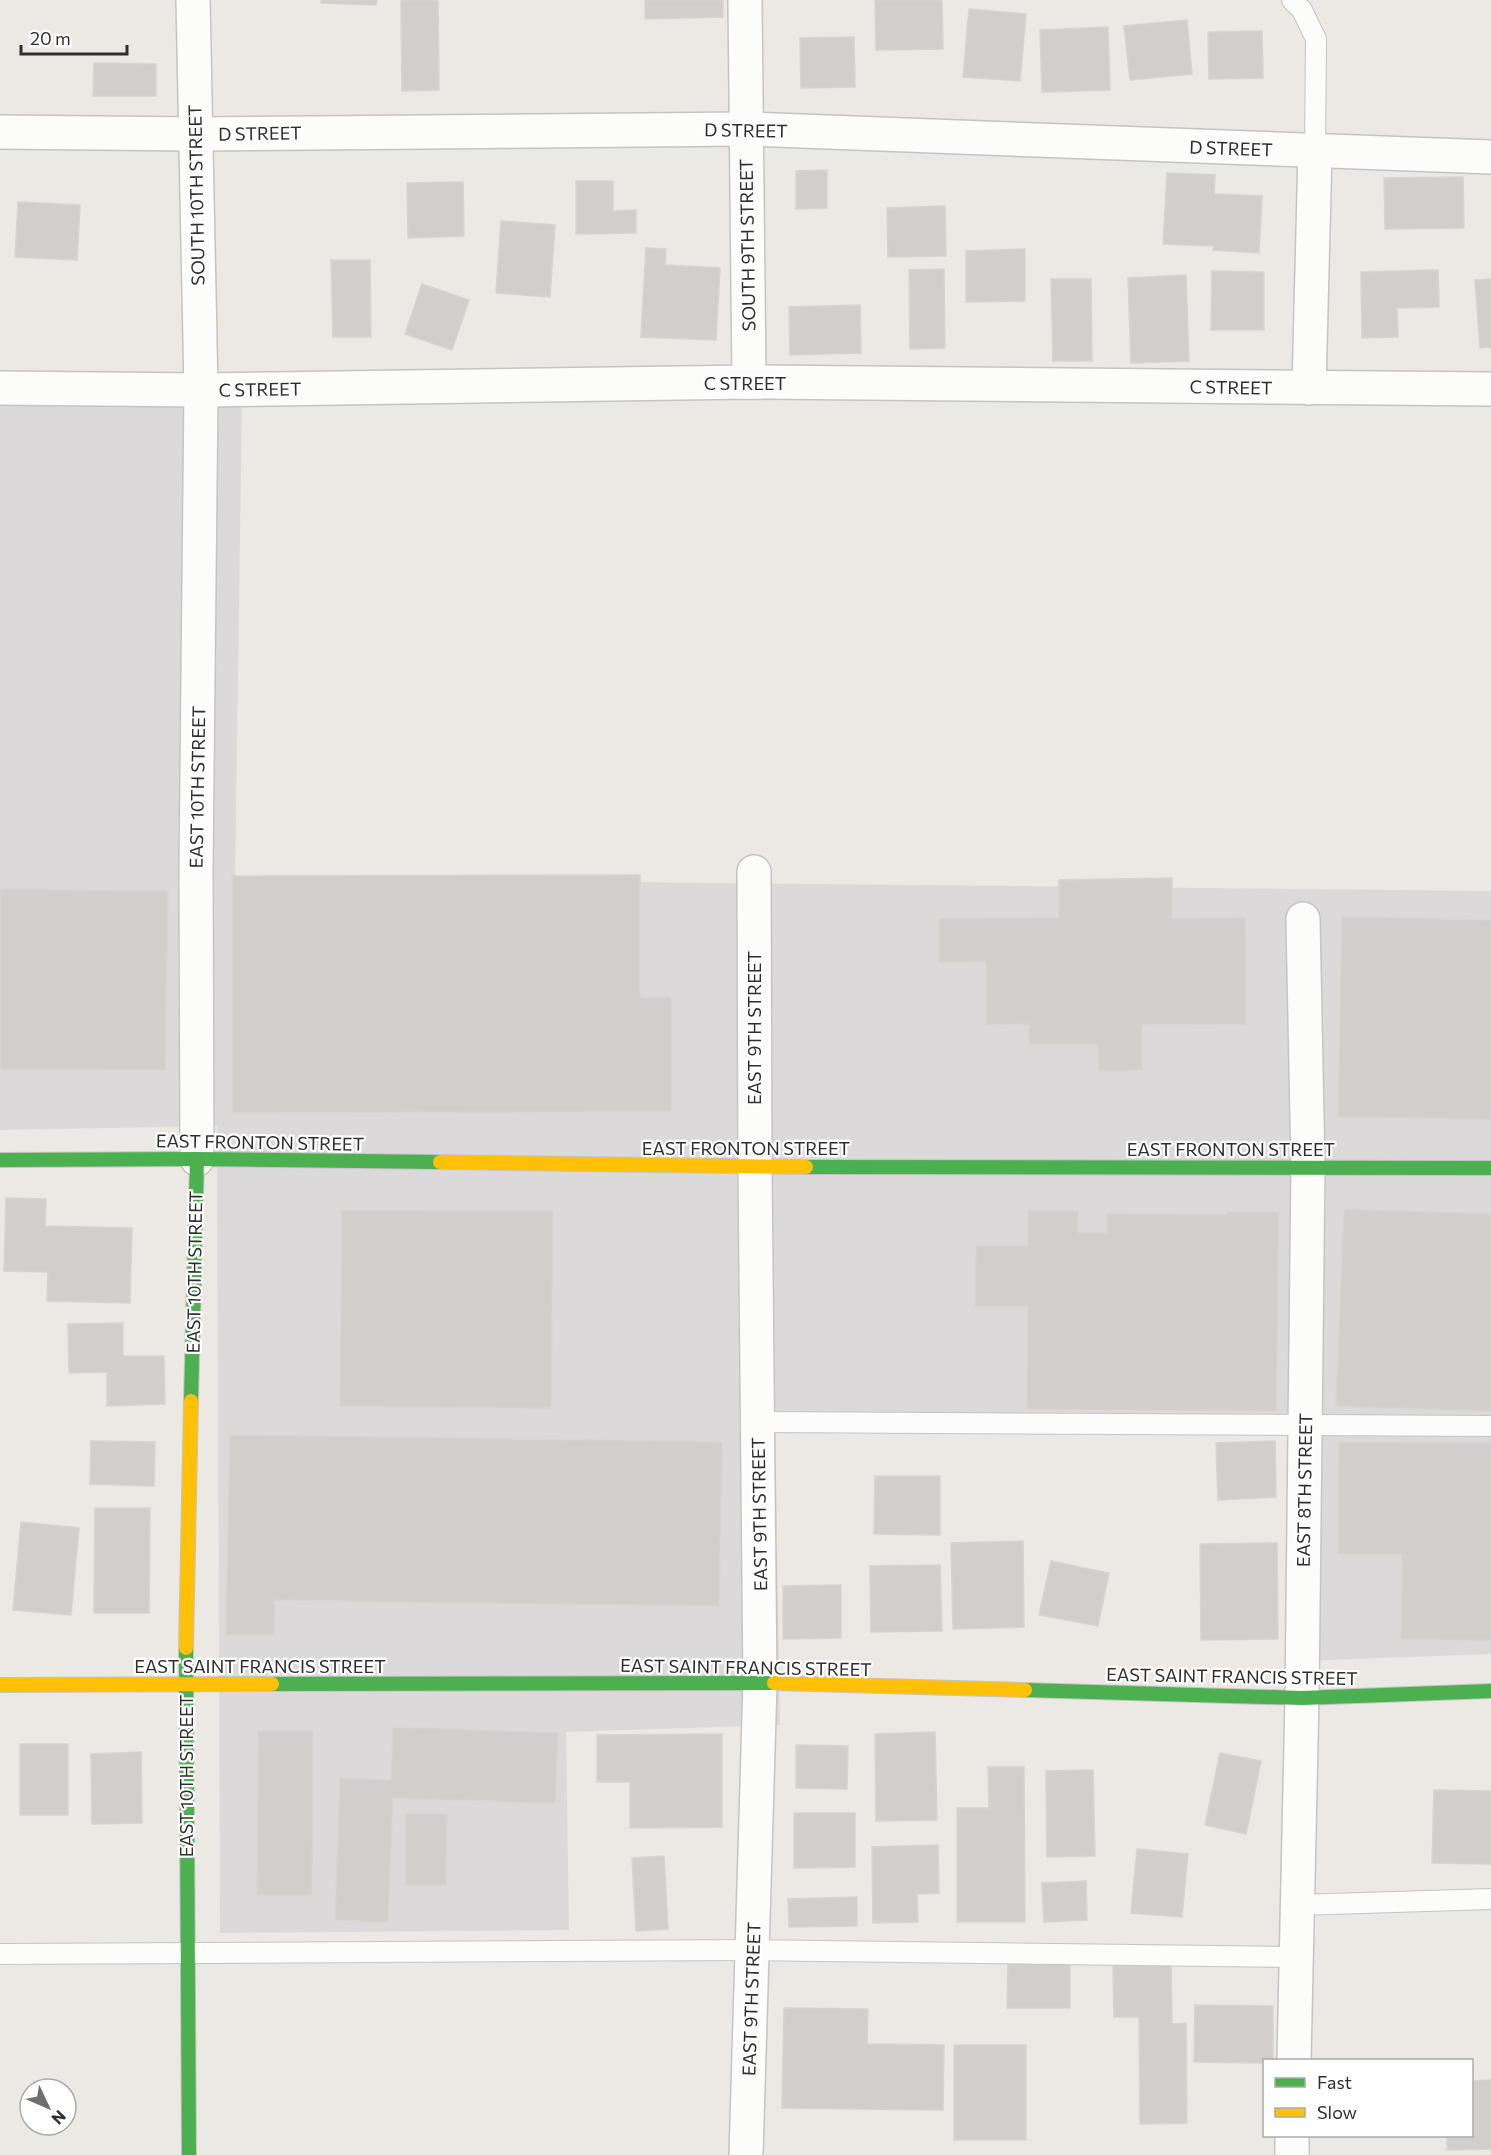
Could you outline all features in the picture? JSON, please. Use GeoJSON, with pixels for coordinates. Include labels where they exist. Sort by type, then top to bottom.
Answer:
{"type":"FeatureCollection","features":[{"type":"Feature","properties":{"kind":"street","name":"SOUTH 10TH STREET"},"geometry":{"type":"LineString","coordinates":[[193,0],[201,390]]}},
{"type":"Feature","properties":{"kind":"street","name":"SOUTH 9TH STREET"},"geometry":{"type":"LineString","coordinates":[[745,0],[749,382]]}},
{"type":"Feature","properties":{"kind":"street","name":"D STREET"},"geometry":{"type":"LineString","coordinates":[[0,132],[195,134],[746,129],[1491,157]]}},
{"type":"Feature","properties":{"kind":"street"},"geometry":{"type":"LineString","coordinates":[[1308,388],[1315,151]]}},
{"type":"Feature","properties":{"kind":"street","name":"C STREET"},"geometry":{"type":"LineString","coordinates":[[0,388],[201,390],[749,382],[1491,388]]}},
{"type":"Feature","properties":{"kind":"street","name":"EAST 10TH STREET"},"geometry":{"type":"LineString","coordinates":[[189,2155],[185,1684],[197,1159],[195,870],[201,390]]}},
{"type":"Feature","properties":{"kind":"street","name":"EAST 9TH STREET"},"geometry":{"type":"LineString","coordinates":[[746,2155],[760,1683],[754,872]]}},
{"type":"Feature","properties":{"kind":"street","name":"EAST 8TH STREET"},"geometry":{"type":"LineString","coordinates":[[1294,2059],[1302,1698],[1308,1166],[1303,919]]}},
{"type":"Feature","properties":{"kind":"street","name":"EAST FRONTON STREET"},"geometry":{"type":"LineString","coordinates":[[0,1160],[197,1159],[755,1167],[1491,1167]]}},
{"type":"Feature","properties":{"kind":"street","name":"EAST SAINT FRANCIS STREET"},"geometry":{"type":"LineString","coordinates":[[0,1685],[760,1683],[1302,1698],[1491,1690]]}},
{"type":"Feature","properties":{"kind":"street"},"geometry":{"type":"LineString","coordinates":[[1292,2137],[1292,2155]]}},
{"type":"Feature","properties":{"kind":"lane"},"geometry":{"type":"LineString","coordinates":[[1292,0],[1302,10],[1316,39],[1315,151]]}},
{"type":"Feature","properties":{"kind":"lane"},"geometry":{"type":"LineString","coordinates":[[758,1422],[1491,1426]]}},
{"type":"Feature","properties":{"kind":"lane"},"geometry":{"type":"LineString","coordinates":[[1297,1905],[1491,1899]]}},
{"type":"Feature","properties":{"kind":"lane"},"geometry":{"type":"LineString","coordinates":[[0,1954],[752,1950],[1296,1957]]}},
{"type":"Feature","properties":{"kind":"shaded area"},"geometry":{"type":"Polygon","coordinates":[[[242,401],[235,878],[1491,891],[1491,1654],[1302,1661],[1305,1426],[775,1423],[780,1725],[566,1732],[569,1930],[220,1933],[217,1126],[0,1130],[0,404],[242,401]]]}},
{"type":"Feature","properties":{"kind":"building"},"geometry":{"type":"Polygon","coordinates":[[[321,0],[377,0],[376,5],[321,3],[321,0]]]}},
{"type":"Feature","properties":{"kind":"building"},"geometry":{"type":"Polygon","coordinates":[[[401,0],[438,0],[439,90],[402,91],[401,0]]]}},
{"type":"Feature","properties":{"kind":"building"},"geometry":{"type":"Polygon","coordinates":[[[645,0],[723,0],[723,17],[645,19],[645,0]]]}},
{"type":"Feature","properties":{"kind":"building"},"geometry":{"type":"Polygon","coordinates":[[[875,0],[942,0],[943,49],[876,50],[875,0]]]}},
{"type":"Feature","properties":{"kind":"building"},"geometry":{"type":"Polygon","coordinates":[[[969,9],[1026,14],[1020,81],[963,77],[969,9]]]}},
{"type":"Feature","properties":{"kind":"building"},"geometry":{"type":"Polygon","coordinates":[[[1187,20],[1192,74],[1130,80],[1124,26],[1187,20]]]}},
{"type":"Feature","properties":{"kind":"building"},"geometry":{"type":"Polygon","coordinates":[[[1108,27],[1110,90],[1042,92],[1040,30],[1108,27]]]}},
{"type":"Feature","properties":{"kind":"building"},"geometry":{"type":"Polygon","coordinates":[[[1262,31],[1263,78],[1209,79],[1208,32],[1262,31]]]}},
{"type":"Feature","properties":{"kind":"building"},"geometry":{"type":"Polygon","coordinates":[[[854,37],[855,87],[801,88],[800,38],[854,37]]]}},
{"type":"Feature","properties":{"kind":"building"},"geometry":{"type":"Polygon","coordinates":[[[94,63],[156,64],[156,96],[93,96],[94,63]]]}},
{"type":"Feature","properties":{"kind":"building"},"geometry":{"type":"Polygon","coordinates":[[[827,170],[827,208],[796,209],[796,171],[827,170]]]}},
{"type":"Feature","properties":{"kind":"building"},"geometry":{"type":"Polygon","coordinates":[[[1167,173],[1215,175],[1214,194],[1262,196],[1259,253],[1213,250],[1214,246],[1163,244],[1167,173]]]}},
{"type":"Feature","properties":{"kind":"building"},"geometry":{"type":"Polygon","coordinates":[[[1463,177],[1464,228],[1385,229],[1384,178],[1463,177]]]}},
{"type":"Feature","properties":{"kind":"building"},"geometry":{"type":"Polygon","coordinates":[[[576,181],[613,181],[613,211],[636,210],[636,233],[576,234],[576,181]]]}},
{"type":"Feature","properties":{"kind":"building"},"geometry":{"type":"Polygon","coordinates":[[[463,182],[464,236],[408,238],[407,183],[463,182]]]}},
{"type":"Feature","properties":{"kind":"building"},"geometry":{"type":"Polygon","coordinates":[[[18,202],[80,205],[77,260],[15,257],[18,202]]]}},
{"type":"Feature","properties":{"kind":"building"},"geometry":{"type":"Polygon","coordinates":[[[945,206],[946,256],[888,257],[887,208],[945,206]]]}},
{"type":"Feature","properties":{"kind":"building"},"geometry":{"type":"Polygon","coordinates":[[[501,221],[555,225],[550,297],[496,293],[501,221]]]}},
{"type":"Feature","properties":{"kind":"building"},"geometry":{"type":"Polygon","coordinates":[[[646,248],[666,249],[665,265],[720,268],[716,340],[641,337],[646,248]]]}},
{"type":"Feature","properties":{"kind":"building"},"geometry":{"type":"Polygon","coordinates":[[[1025,249],[1025,301],[966,302],[966,251],[1025,249]]]}},
{"type":"Feature","properties":{"kind":"building"},"geometry":{"type":"Polygon","coordinates":[[[331,260],[370,260],[371,337],[333,337],[331,260]]]}},
{"type":"Feature","properties":{"kind":"building"},"geometry":{"type":"Polygon","coordinates":[[[944,269],[945,348],[910,349],[909,270],[944,269]]]}},
{"type":"Feature","properties":{"kind":"building"},"geometry":{"type":"Polygon","coordinates":[[[1438,270],[1439,307],[1397,308],[1398,337],[1362,338],[1361,272],[1438,270]]]}},
{"type":"Feature","properties":{"kind":"building"},"geometry":{"type":"Polygon","coordinates":[[[1212,271],[1264,272],[1264,330],[1211,330],[1212,271]]]}},
{"type":"Feature","properties":{"kind":"building"},"geometry":{"type":"Polygon","coordinates":[[[1186,275],[1189,361],[1131,363],[1128,278],[1186,275]]]}},
{"type":"Feature","properties":{"kind":"building"},"geometry":{"type":"Polygon","coordinates":[[[1051,279],[1091,279],[1092,361],[1053,361],[1051,279]]]}},
{"type":"Feature","properties":{"kind":"building"},"geometry":{"type":"Polygon","coordinates":[[[1491,279],[1491,347],[1480,348],[1475,280],[1491,279]]]}},
{"type":"Feature","properties":{"kind":"building"},"geometry":{"type":"Polygon","coordinates":[[[422,284],[469,300],[452,350],[405,334],[422,284]]]}},
{"type":"Feature","properties":{"kind":"building"},"geometry":{"type":"Polygon","coordinates":[[[860,305],[861,353],[790,355],[789,307],[860,305]]]}},
{"type":"Feature","properties":{"kind":"building"},"geometry":{"type":"Polygon","coordinates":[[[640,875],[640,998],[671,997],[671,1111],[232,1113],[232,876],[640,875]]]}},
{"type":"Feature","properties":{"kind":"building"},"geometry":{"type":"Polygon","coordinates":[[[1172,878],[1172,919],[1245,918],[1246,1024],[1142,1025],[1142,1070],[1099,1071],[1098,1044],[1029,1044],[1029,1024],[986,1025],[986,961],[939,962],[939,919],[1059,918],[1059,880],[1172,878]]]}},
{"type":"Feature","properties":{"kind":"building"},"geometry":{"type":"Polygon","coordinates":[[[0,889],[168,891],[165,1070],[0,1069],[0,889]]]}},
{"type":"Feature","properties":{"kind":"building"},"geometry":{"type":"Polygon","coordinates":[[[1342,917],[1491,920],[1491,1119],[1338,1117],[1342,917]]]}},
{"type":"Feature","properties":{"kind":"building"},"geometry":{"type":"Polygon","coordinates":[[[6,1198],[46,1199],[45,1226],[132,1228],[130,1303],[47,1301],[48,1272],[4,1271],[6,1198]]]}},
{"type":"Feature","properties":{"kind":"building"},"geometry":{"type":"Polygon","coordinates":[[[1344,1209],[1491,1214],[1491,1411],[1336,1406],[1344,1209]]]}},
{"type":"Feature","properties":{"kind":"building"},"geometry":{"type":"Polygon","coordinates":[[[342,1210],[553,1211],[551,1408],[340,1406],[342,1210]]]}},
{"type":"Feature","properties":{"kind":"building"},"geometry":{"type":"Polygon","coordinates":[[[1028,1211],[1078,1211],[1078,1233],[1107,1233],[1107,1214],[1227,1215],[1227,1212],[1279,1212],[1276,1411],[1027,1409],[1028,1306],[975,1306],[976,1246],[1028,1246],[1028,1211]]]}},
{"type":"Feature","properties":{"kind":"building"},"geometry":{"type":"Polygon","coordinates":[[[123,1323],[123,1356],[164,1356],[165,1404],[107,1406],[107,1372],[69,1373],[68,1324],[123,1323]]]}},
{"type":"Feature","properties":{"kind":"building"},"geometry":{"type":"Polygon","coordinates":[[[230,1435],[722,1442],[719,1606],[275,1600],[274,1635],[226,1635],[230,1435]]]}},
{"type":"Feature","properties":{"kind":"building"},"geometry":{"type":"Polygon","coordinates":[[[91,1441],[155,1442],[154,1486],[90,1484],[91,1441]]]}},
{"type":"Feature","properties":{"kind":"building"},"geometry":{"type":"Polygon","coordinates":[[[1275,1441],[1276,1497],[1218,1500],[1216,1443],[1275,1441]]]}},
{"type":"Feature","properties":{"kind":"building"},"geometry":{"type":"Polygon","coordinates":[[[1339,1442],[1491,1443],[1491,1640],[1401,1639],[1402,1554],[1338,1554],[1339,1442]]]}},
{"type":"Feature","properties":{"kind":"building"},"geometry":{"type":"Polygon","coordinates":[[[875,1476],[940,1476],[940,1535],[874,1534],[875,1476]]]}},
{"type":"Feature","properties":{"kind":"building"},"geometry":{"type":"Polygon","coordinates":[[[95,1508],[150,1508],[149,1613],[94,1613],[95,1508]]]}},
{"type":"Feature","properties":{"kind":"building"},"geometry":{"type":"Polygon","coordinates":[[[21,1522],[79,1528],[71,1615],[13,1610],[21,1522]]]}},
{"type":"Feature","properties":{"kind":"building"},"geometry":{"type":"Polygon","coordinates":[[[1023,1541],[1024,1627],[953,1629],[951,1543],[1023,1541]]]}},
{"type":"Feature","properties":{"kind":"building"},"geometry":{"type":"Polygon","coordinates":[[[1277,1543],[1278,1639],[1201,1640],[1200,1544],[1277,1543]]]}},
{"type":"Feature","properties":{"kind":"building"},"geometry":{"type":"Polygon","coordinates":[[[1051,1561],[1109,1573],[1098,1626],[1039,1615],[1051,1561]]]}},
{"type":"Feature","properties":{"kind":"building"},"geometry":{"type":"Polygon","coordinates":[[[940,1565],[942,1631],[871,1632],[870,1566],[940,1565]]]}},
{"type":"Feature","properties":{"kind":"building"},"geometry":{"type":"Polygon","coordinates":[[[841,1585],[841,1638],[783,1639],[783,1586],[841,1585]]]}},
{"type":"Feature","properties":{"kind":"building"},"geometry":{"type":"Polygon","coordinates":[[[393,1727],[558,1733],[555,1803],[393,1798],[388,1922],[335,1920],[340,1778],[391,1780],[393,1727]]]}},
{"type":"Feature","properties":{"kind":"building"},"geometry":{"type":"Polygon","coordinates":[[[258,1731],[313,1731],[312,1895],[257,1895],[258,1731]]]}},
{"type":"Feature","properties":{"kind":"building"},"geometry":{"type":"Polygon","coordinates":[[[935,1732],[937,1820],[876,1821],[875,1734],[935,1732]]]}},
{"type":"Feature","properties":{"kind":"building"},"geometry":{"type":"Polygon","coordinates":[[[722,1734],[722,1827],[630,1828],[630,1782],[597,1782],[597,1735],[722,1734]]]}},
{"type":"Feature","properties":{"kind":"building"},"geometry":{"type":"Polygon","coordinates":[[[20,1744],[68,1744],[68,1815],[20,1815],[20,1744]]]}},
{"type":"Feature","properties":{"kind":"building"},"geometry":{"type":"Polygon","coordinates":[[[796,1745],[848,1746],[847,1789],[796,1788],[796,1745]]]}},
{"type":"Feature","properties":{"kind":"building"},"geometry":{"type":"Polygon","coordinates":[[[141,1752],[142,1823],[92,1824],[91,1754],[141,1752]]]}},
{"type":"Feature","properties":{"kind":"building"},"geometry":{"type":"Polygon","coordinates":[[[1220,1753],[1261,1761],[1246,1834],[1205,1825],[1220,1753]]]}},
{"type":"Feature","properties":{"kind":"building"},"geometry":{"type":"Polygon","coordinates":[[[988,1767],[1024,1767],[1025,1922],[957,1922],[957,1808],[989,1808],[988,1767]]]}},
{"type":"Feature","properties":{"kind":"building"},"geometry":{"type":"Polygon","coordinates":[[[1093,1770],[1095,1856],[1047,1857],[1046,1771],[1093,1770]]]}},
{"type":"Feature","properties":{"kind":"building"},"geometry":{"type":"Polygon","coordinates":[[[1434,1790],[1491,1791],[1491,1864],[1432,1863],[1434,1790]]]}},
{"type":"Feature","properties":{"kind":"building"},"geometry":{"type":"Polygon","coordinates":[[[794,1813],[855,1813],[855,1867],[794,1868],[794,1813]]]}},
{"type":"Feature","properties":{"kind":"building"},"geometry":{"type":"Polygon","coordinates":[[[406,1814],[447,1814],[446,1885],[406,1885],[406,1814]]]}},
{"type":"Feature","properties":{"kind":"building"},"geometry":{"type":"Polygon","coordinates":[[[938,1845],[939,1893],[917,1894],[918,1922],[873,1923],[872,1847],[938,1845]]]}},
{"type":"Feature","properties":{"kind":"building"},"geometry":{"type":"Polygon","coordinates":[[[1137,1849],[1188,1854],[1182,1917],[1131,1913],[1137,1849]]]}},
{"type":"Feature","properties":{"kind":"building"},"geometry":{"type":"Polygon","coordinates":[[[664,1856],[668,1929],[636,1931],[632,1858],[664,1856]]]}},
{"type":"Feature","properties":{"kind":"building"},"geometry":{"type":"Polygon","coordinates":[[[1086,1881],[1087,1920],[1044,1922],[1042,1883],[1086,1881]]]}},
{"type":"Feature","properties":{"kind":"building"},"geometry":{"type":"Polygon","coordinates":[[[857,1897],[857,1926],[789,1927],[788,1899],[857,1897]]]}},
{"type":"Feature","properties":{"kind":"building"},"geometry":{"type":"Polygon","coordinates":[[[1008,1962],[1070,1962],[1070,2008],[1007,2008],[1008,1962]]]}},
{"type":"Feature","properties":{"kind":"building"},"geometry":{"type":"Polygon","coordinates":[[[1171,1965],[1172,2024],[1186,2023],[1187,2123],[1140,2124],[1139,2017],[1114,2017],[1113,1966],[1171,1965]]]}},
{"type":"Feature","properties":{"kind":"building"},"geometry":{"type":"Polygon","coordinates":[[[1195,2005],[1273,2006],[1273,2059],[1263,2059],[1263,2063],[1194,2062],[1195,2005]]]}},
{"type":"Feature","properties":{"kind":"building"},"geometry":{"type":"Polygon","coordinates":[[[784,2008],[868,2009],[867,2044],[944,2045],[943,2110],[782,2108],[784,2008]]]}},
{"type":"Feature","properties":{"kind":"building"},"geometry":{"type":"Polygon","coordinates":[[[954,2045],[1026,2045],[1026,2140],[954,2140],[954,2045]]]}},
{"type":"Feature","properties":{"kind":"building"},"geometry":{"type":"Polygon","coordinates":[[[1491,2080],[1491,2149],[1447,2150],[1447,2137],[1473,2137],[1473,2081],[1491,2080]]]}},
{"type":"Feature","properties":{"kind":"traffic: fast"},"geometry":{"type":"LineString","coordinates":[[0,1160],[197,1159],[440,1162]]}},
{"type":"Feature","properties":{"kind":"traffic: fast"},"geometry":{"type":"LineString","coordinates":[[191,1401],[197,1159]]}},
{"type":"Feature","properties":{"kind":"traffic: fast"},"geometry":{"type":"LineString","coordinates":[[806,1167],[1491,1168]]}},
{"type":"Feature","properties":{"kind":"traffic: fast"},"geometry":{"type":"LineString","coordinates":[[186,1648],[189,2155]]}},
{"type":"Feature","properties":{"kind":"traffic: fast"},"geometry":{"type":"LineString","coordinates":[[272,1684],[774,1683]]}},
{"type":"Feature","properties":{"kind":"traffic: fast"},"geometry":{"type":"LineString","coordinates":[[1025,1690],[1302,1698],[1491,1691]]}},
{"type":"Feature","properties":{"kind":"traffic: slow"},"geometry":{"type":"LineString","coordinates":[[440,1162],[806,1167]]}},
{"type":"Feature","properties":{"kind":"traffic: slow"},"geometry":{"type":"LineString","coordinates":[[186,1648],[191,1401]]}},
{"type":"Feature","properties":{"kind":"traffic: slow"},"geometry":{"type":"LineString","coordinates":[[774,1683],[1025,1690]]}},
{"type":"Feature","properties":{"kind":"traffic: slow"},"geometry":{"type":"LineString","coordinates":[[0,1685],[272,1684]]}}]}
